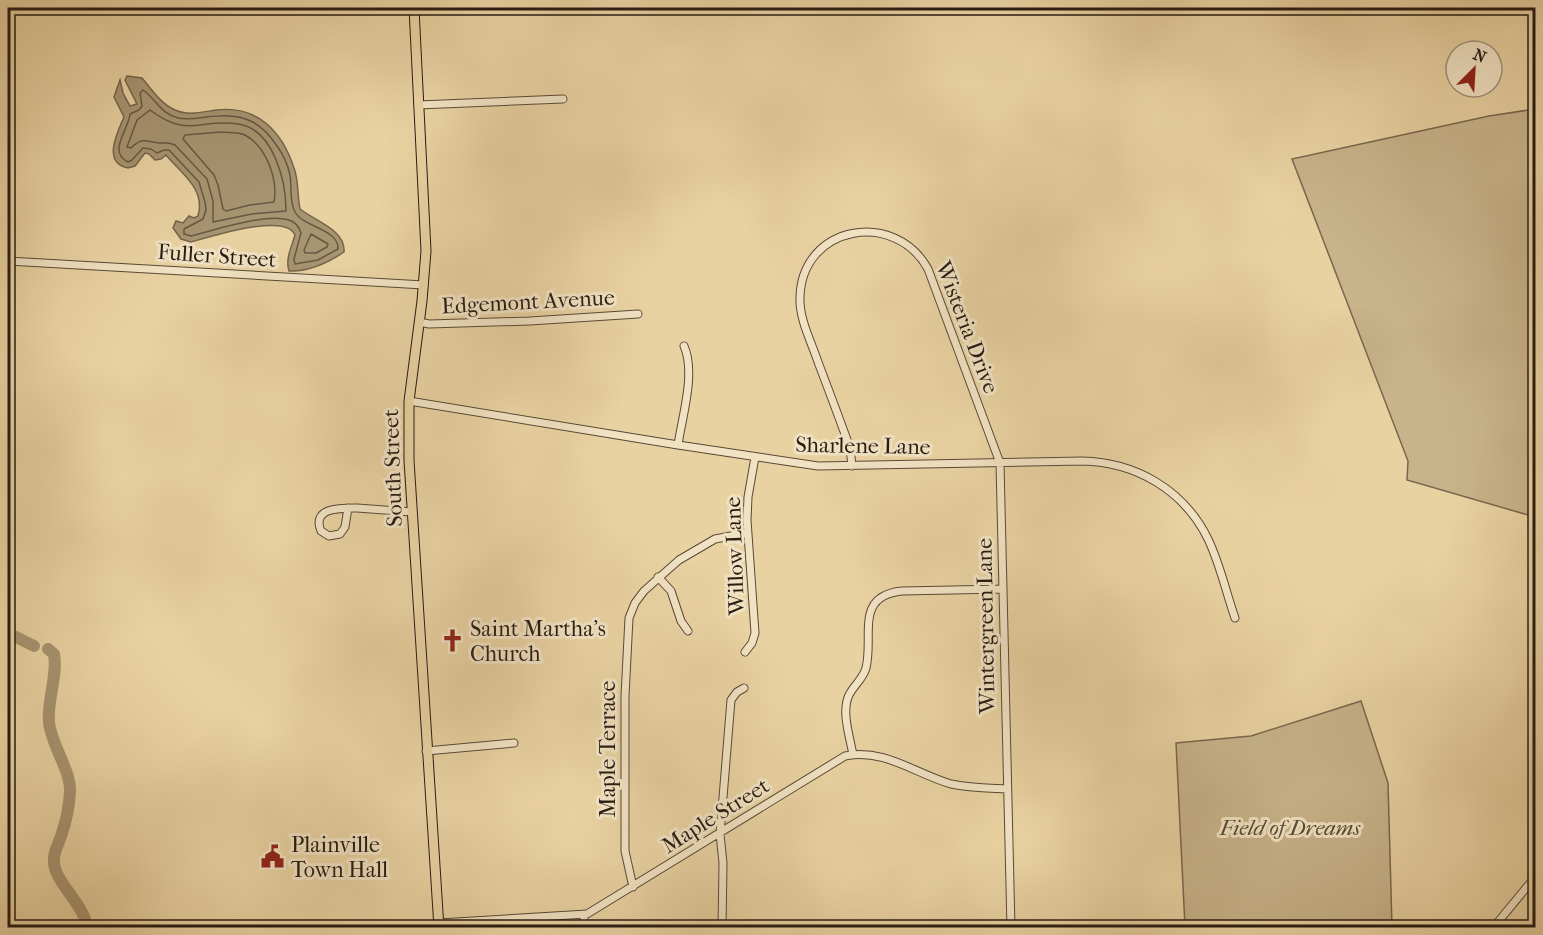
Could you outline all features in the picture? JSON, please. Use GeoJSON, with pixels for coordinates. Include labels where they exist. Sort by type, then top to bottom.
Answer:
{"type":"FeatureCollection","features":[{"type":"Feature","properties":{"kind":"main road","name":"South Street"},"geometry":{"type":"LineString","coordinates":[[414,8],[426,251],[424,285],[409,401],[409,460],[439,925]]}},
{"type":"Feature","properties":{"kind":"street"},"geometry":{"type":"LineString","coordinates":[[418,105],[563,99]]}},
{"type":"Feature","properties":{"kind":"street","name":"Wisteria Drive"},"geometry":{"type":"LineString","coordinates":[[852,466],[850,448],[803,320],[800,290],[808,267],[823,248],[843,236],[868,231],[900,240],[914,249],[924,262],[1000,463]]}},
{"type":"Feature","properties":{"kind":"street","name":"Fuller Street"},"geometry":{"type":"LineString","coordinates":[[8,261],[424,285]]}},
{"type":"Feature","properties":{"kind":"street","name":"Edgemont Avenue"},"geometry":{"type":"LineString","coordinates":[[419,322],[429,324],[530,321],[638,314]]}},
{"type":"Feature","properties":{"kind":"street"},"geometry":{"type":"LineString","coordinates":[[678,445],[690,370],[684,346]]}},
{"type":"Feature","properties":{"kind":"street","name":"Sharlene Lane"},"geometry":{"type":"LineString","coordinates":[[409,401],[818,466],[1104,462],[1134,470],[1164,486],[1188,508],[1208,538],[1234,618]]}},
{"type":"Feature","properties":{"kind":"street","name":"Willow Lane"},"geometry":{"type":"LineString","coordinates":[[745,652],[752,643],[754,633],[752,573],[747,533],[748,497],[755,457]]}},
{"type":"Feature","properties":{"kind":"street","name":"Wintergreen Lane"},"geometry":{"type":"LineString","coordinates":[[1000,463],[1011,927]]}},
{"type":"Feature","properties":{"kind":"street"},"geometry":{"type":"LineString","coordinates":[[348,508],[345,527],[338,535],[329,536],[321,531],[320,517],[327,511],[348,508],[412,512]]}},
{"type":"Feature","properties":{"kind":"street","name":"Maple Terrace"},"geometry":{"type":"LineString","coordinates":[[633,887],[625,851],[624,696],[627,626],[635,603],[644,591],[679,560],[707,543],[723,537],[747,533]]}},
{"type":"Feature","properties":{"kind":"street"},"geometry":{"type":"LineString","coordinates":[[658,577],[671,591],[681,621],[688,631]]}},
{"type":"Feature","properties":{"kind":"street"},"geometry":{"type":"LineString","coordinates":[[1003,589],[895,592],[880,597],[872,609],[868,623],[866,668],[849,695],[846,706],[853,754],[868,754],[884,758],[952,784],[974,788],[1007,789]]}},
{"type":"Feature","properties":{"kind":"street"},"geometry":{"type":"LineString","coordinates":[[722,927],[723,863],[720,834],[731,700],[736,692],[744,688]]}},
{"type":"Feature","properties":{"kind":"street"},"geometry":{"type":"LineString","coordinates":[[426,751],[514,743]]}},
{"type":"Feature","properties":{"kind":"street","name":"Maple Street"},"geometry":{"type":"LineString","coordinates":[[439,925],[585,914],[720,834],[830,764],[853,754]]}},
{"type":"Feature","properties":{"kind":"street"},"geometry":{"type":"LineString","coordinates":[[1493,927],[1536,876]]}},
{"type":"Feature","properties":{"kind":"street"},"geometry":{"type":"LineString","coordinates":[[584,927],[585,914]]}},
{"type":"Feature","properties":{"kind":"green space"},"geometry":{"type":"Polygon","coordinates":[[[1536,109],[1535,517],[1407,480],[1408,461],[1292,159],[1489,116],[1536,109]]]}},
{"type":"Feature","properties":{"kind":"green space","name":"Field of Dreams"},"geometry":{"type":"Polygon","coordinates":[[[1361,701],[1388,783],[1392,927],[1185,927],[1176,743],[1251,736],[1361,701]]]}},
{"type":"Feature","properties":{"kind":"water"},"geometry":{"type":"Polygon","coordinates":[[[127,76],[142,78],[161,100],[180,112],[231,110],[256,116],[266,123],[283,143],[289,155],[297,178],[300,209],[335,232],[343,244],[344,252],[318,266],[289,271],[288,257],[295,235],[289,228],[263,226],[191,242],[181,239],[173,228],[176,221],[183,223],[189,216],[194,218],[198,216],[200,206],[191,182],[166,155],[155,160],[145,153],[135,166],[128,168],[120,165],[113,154],[115,139],[124,117],[114,97],[120,80],[123,93],[130,106],[137,104],[125,80],[127,76]]]}},
{"type":"Feature","properties":{"kind":"waterway"},"geometry":{"type":"LineString","coordinates":[[8,633],[34,646]]}},
{"type":"Feature","properties":{"kind":"waterway"},"geometry":{"type":"LineString","coordinates":[[48,649],[54,654],[55,662],[49,722],[53,740],[67,775],[70,792],[64,828],[54,856],[55,867],[58,876],[81,910],[87,928]]}},
{"type":"Feature","properties":{"kind":"place","name":"Saint Martha's Church"},"geometry":{"type":"Point","coordinates":[452,641]}},
{"type":"Feature","properties":{"kind":"place","name":"Plainville Town Hall"},"geometry":{"type":"Point","coordinates":[273,857]}}]}
